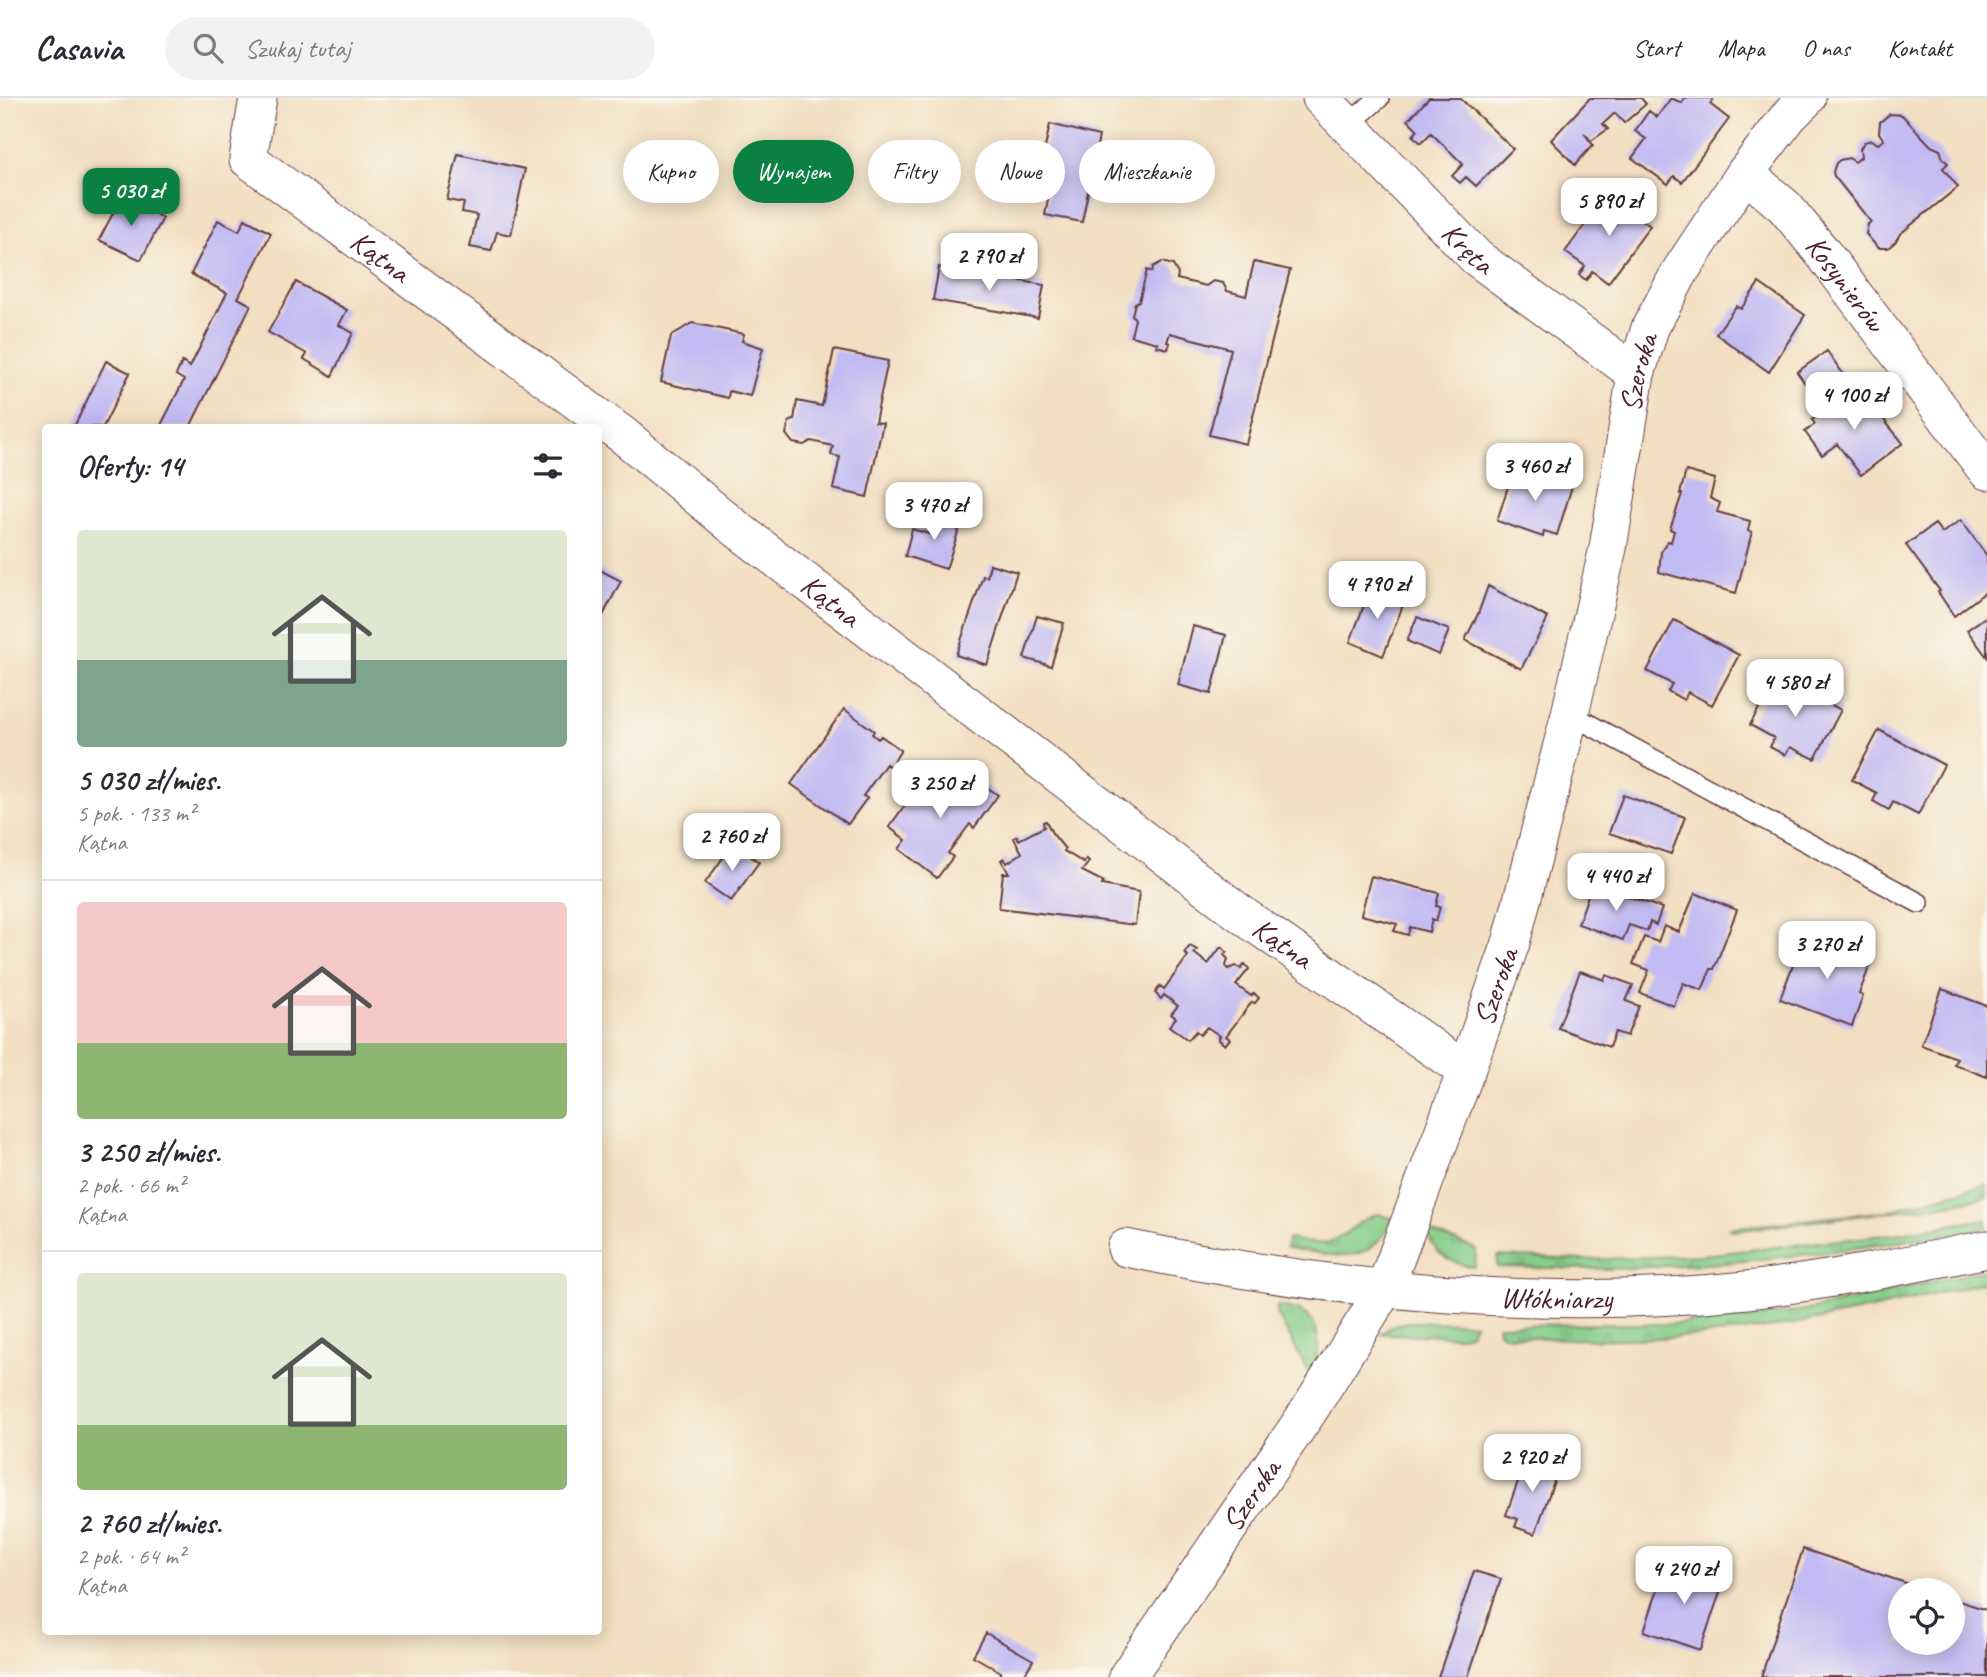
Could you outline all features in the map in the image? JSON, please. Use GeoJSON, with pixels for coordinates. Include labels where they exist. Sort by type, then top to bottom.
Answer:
{"type":"FeatureCollection","features":[{"type":"Feature","properties":{"kind":"street","name":"Kątna"},"geometry":{"type":"LineString","coordinates":[[258,98],[248,159],[624,436],[733,526],[1245,917],[1466,1071]]}},
{"type":"Feature","properties":{"kind":"street","name":"Kręta"},"geometry":{"type":"LineString","coordinates":[[1321,98],[1477,258],[1636,374]]}},
{"type":"Feature","properties":{"kind":"street","name":"Szeroka"},"geometry":{"type":"LineString","coordinates":[[1127,1677],[1310,1409],[1384,1290],[1511,943],[1570,715],[1608,548],[1636,374],[1650,328],[1681,270],[1745,173],[1807,98]]}},
{"type":"Feature","properties":{"kind":"street","name":"Kosynierów"},"geometry":{"type":"LineString","coordinates":[[1745,173],[1784,207],[1822,253],[1987,471]]}},
{"type":"Feature","properties":{"kind":"street","name":"Włókniarzy"},"geometry":{"type":"LineString","coordinates":[[1126,1248],[1247,1270],[1384,1290],[1575,1298],[1746,1290],[1827,1280],[1987,1249]]}},
{"type":"Feature","properties":{"kind":"lane"},"geometry":{"type":"LineString","coordinates":[[1347,126],[1379,98]]}},
{"type":"Feature","properties":{"kind":"lane"},"geometry":{"type":"LineString","coordinates":[[1570,715],[1919,903]]}},
{"type":"Feature","properties":{"kind":"green space"},"geometry":{"type":"Polygon","coordinates":[[[1987,1184],[1987,1197],[1937,1206],[1735,1231],[1729,1228],[1887,1211],[1987,1184]]]}},
{"type":"Feature","properties":{"kind":"green space"},"geometry":{"type":"Polygon","coordinates":[[[1378,1214],[1394,1219],[1384,1235],[1361,1253],[1334,1255],[1286,1248],[1288,1239],[1311,1243],[1329,1242],[1378,1214]]]}},
{"type":"Feature","properties":{"kind":"green space"},"geometry":{"type":"Polygon","coordinates":[[[1987,1219],[1987,1228],[1966,1232],[1820,1253],[1724,1263],[1607,1269],[1497,1267],[1498,1256],[1582,1260],[1702,1255],[1894,1234],[1987,1219]]]}},
{"type":"Feature","properties":{"kind":"green space"},"geometry":{"type":"Polygon","coordinates":[[[1428,1231],[1476,1249],[1475,1267],[1445,1257],[1434,1246],[1428,1231]]]}},
{"type":"Feature","properties":{"kind":"green space"},"geometry":{"type":"Polygon","coordinates":[[[1987,1269],[1987,1281],[1940,1293],[1823,1319],[1727,1333],[1652,1338],[1540,1338],[1505,1335],[1498,1331],[1497,1325],[1670,1324],[1759,1317],[1818,1308],[1987,1269]]]}},
{"type":"Feature","properties":{"kind":"green space"},"geometry":{"type":"Polygon","coordinates":[[[1277,1306],[1291,1308],[1307,1316],[1317,1331],[1318,1349],[1310,1375],[1277,1313],[1277,1306]]]}},
{"type":"Feature","properties":{"kind":"green space"},"geometry":{"type":"Polygon","coordinates":[[[1409,1322],[1474,1323],[1469,1334],[1461,1336],[1381,1334],[1391,1326],[1409,1322]]]}},
{"type":"Feature","properties":{"kind":"building"},"geometry":{"type":"Polygon","coordinates":[[[1429,98],[1460,98],[1513,149],[1476,186],[1466,177],[1460,183],[1452,176],[1463,164],[1431,133],[1421,143],[1413,136],[1418,130],[1408,120],[1429,98]]]}},
{"type":"Feature","properties":{"kind":"building"},"geometry":{"type":"Polygon","coordinates":[[[1590,98],[1641,98],[1646,104],[1624,123],[1615,113],[1603,124],[1608,129],[1591,141],[1584,133],[1593,145],[1575,165],[1551,140],[1590,98]]]}},
{"type":"Feature","properties":{"kind":"building"},"geometry":{"type":"Polygon","coordinates":[[[1671,98],[1682,103],[1685,98],[1714,98],[1710,104],[1729,119],[1682,182],[1674,176],[1668,184],[1632,158],[1646,139],[1635,131],[1649,111],[1657,117],[1671,98]]]}},
{"type":"Feature","properties":{"kind":"building"},"geometry":{"type":"Polygon","coordinates":[[[1890,114],[1902,115],[1931,146],[1940,150],[1943,159],[1948,163],[1943,168],[1958,187],[1900,234],[1888,248],[1878,248],[1866,234],[1871,222],[1833,172],[1840,160],[1849,158],[1855,162],[1861,157],[1860,149],[1864,142],[1872,140],[1878,144],[1884,140],[1879,133],[1880,122],[1890,114]]]}},
{"type":"Feature","properties":{"kind":"building"},"geometry":{"type":"Polygon","coordinates":[[[1050,124],[1099,136],[1098,140],[1079,140],[1079,203],[1086,203],[1082,222],[1045,215],[1047,203],[1065,203],[1065,140],[1047,140],[1050,124]]]}},
{"type":"Feature","properties":{"kind":"building"},"geometry":{"type":"Polygon","coordinates":[[[458,154],[525,169],[511,235],[497,232],[491,251],[470,247],[477,215],[462,212],[464,203],[447,200],[458,154]]]}},
{"type":"Feature","properties":{"kind":"building"},"geometry":{"type":"Polygon","coordinates":[[[1607,195],[1624,206],[1630,198],[1646,210],[1640,218],[1650,226],[1608,283],[1592,271],[1586,280],[1579,275],[1585,266],[1565,252],[1607,195]]]}},
{"type":"Feature","properties":{"kind":"building"},"geometry":{"type":"Polygon","coordinates":[[[122,196],[163,218],[141,260],[99,240],[122,196]]]}},
{"type":"Feature","properties":{"kind":"building"},"geometry":{"type":"Polygon","coordinates":[[[245,219],[271,233],[238,298],[251,305],[192,424],[162,424],[184,380],[176,375],[182,362],[190,367],[227,293],[191,274],[218,220],[239,231],[245,219]]]}},
{"type":"Feature","properties":{"kind":"building"},"geometry":{"type":"Polygon","coordinates":[[[1162,262],[1173,265],[1178,274],[1177,279],[1206,286],[1213,281],[1223,283],[1227,291],[1246,296],[1254,262],[1290,270],[1246,444],[1209,435],[1231,349],[1170,333],[1168,349],[1156,346],[1158,343],[1131,336],[1135,319],[1132,315],[1135,303],[1139,301],[1147,270],[1152,272],[1153,267],[1162,262]]]}},
{"type":"Feature","properties":{"kind":"building"},"geometry":{"type":"Polygon","coordinates":[[[939,267],[973,273],[973,279],[998,284],[999,277],[1044,285],[1038,318],[933,300],[939,267]]]}},
{"type":"Feature","properties":{"kind":"building"},"geometry":{"type":"Polygon","coordinates":[[[296,282],[347,310],[339,325],[353,333],[332,376],[304,359],[307,354],[268,332],[296,282]]]}},
{"type":"Feature","properties":{"kind":"building"},"geometry":{"type":"Polygon","coordinates":[[[1759,283],[1805,315],[1769,372],[1716,334],[1736,306],[1741,309],[1759,283]]]}},
{"type":"Feature","properties":{"kind":"building"},"geometry":{"type":"Polygon","coordinates":[[[692,323],[744,334],[742,341],[763,348],[750,396],[729,391],[728,398],[661,382],[671,336],[692,323]]]}},
{"type":"Feature","properties":{"kind":"building"},"geometry":{"type":"Polygon","coordinates":[[[834,350],[888,361],[875,422],[883,423],[867,497],[833,489],[840,457],[831,455],[833,446],[811,441],[804,445],[793,443],[786,434],[789,422],[794,420],[797,401],[822,406],[834,350]]]}},
{"type":"Feature","properties":{"kind":"building"},"geometry":{"type":"Polygon","coordinates":[[[1827,351],[1846,378],[1816,399],[1797,372],[1827,351]]]}},
{"type":"Feature","properties":{"kind":"building"},"geometry":{"type":"Polygon","coordinates":[[[106,361],[130,373],[104,424],[75,424],[106,361]]]}},
{"type":"Feature","properties":{"kind":"building"},"geometry":{"type":"Polygon","coordinates":[[[1857,387],[1903,443],[1861,475],[1837,444],[1822,455],[1805,432],[1815,424],[1812,420],[1857,387]]]}},
{"type":"Feature","properties":{"kind":"building"},"geometry":{"type":"Polygon","coordinates":[[[1532,471],[1573,483],[1557,535],[1544,531],[1543,537],[1497,521],[1512,474],[1530,479],[1532,471]]]}},
{"type":"Feature","properties":{"kind":"building"},"geometry":{"type":"Polygon","coordinates":[[[1686,471],[1715,479],[1710,498],[1720,503],[1717,512],[1750,521],[1748,531],[1752,532],[1736,593],[1659,572],[1661,552],[1667,541],[1671,542],[1674,531],[1670,529],[1682,494],[1686,471]]]}},
{"type":"Feature","properties":{"kind":"building"},"geometry":{"type":"Polygon","coordinates":[[[935,514],[961,523],[946,569],[905,556],[912,529],[929,534],[935,514]]]}},
{"type":"Feature","properties":{"kind":"building"},"geometry":{"type":"Polygon","coordinates":[[[1961,520],[1987,556],[1987,591],[1954,616],[1938,592],[1940,591],[1906,545],[1935,524],[1942,533],[1961,520]]]}},
{"type":"Feature","properties":{"kind":"building"},"geometry":{"type":"Polygon","coordinates":[[[990,564],[1017,572],[987,665],[956,655],[983,576],[987,577],[990,564]]]}},
{"type":"Feature","properties":{"kind":"building"},"geometry":{"type":"Polygon","coordinates":[[[602,571],[621,581],[602,617],[602,571]]]}},
{"type":"Feature","properties":{"kind":"building"},"geometry":{"type":"Polygon","coordinates":[[[1488,586],[1548,618],[1521,669],[1465,640],[1488,586]]]}},
{"type":"Feature","properties":{"kind":"building"},"geometry":{"type":"Polygon","coordinates":[[[1371,587],[1405,600],[1383,656],[1350,642],[1371,587]]]}},
{"type":"Feature","properties":{"kind":"building"},"geometry":{"type":"Polygon","coordinates":[[[1037,616],[1064,623],[1051,666],[1024,658],[1037,616]]]}},
{"type":"Feature","properties":{"kind":"building"},"geometry":{"type":"Polygon","coordinates":[[[1987,616],[1987,657],[1967,630],[1987,616]]]}},
{"type":"Feature","properties":{"kind":"building"},"geometry":{"type":"Polygon","coordinates":[[[1417,617],[1449,630],[1439,655],[1407,641],[1417,617]]]}},
{"type":"Feature","properties":{"kind":"building"},"geometry":{"type":"Polygon","coordinates":[[[1674,620],[1739,655],[1712,705],[1688,692],[1684,700],[1668,691],[1672,684],[1647,671],[1674,620]]]}},
{"type":"Feature","properties":{"kind":"building"},"geometry":{"type":"Polygon","coordinates":[[[1193,626],[1226,635],[1211,694],[1178,685],[1193,626]]]}},
{"type":"Feature","properties":{"kind":"building"},"geometry":{"type":"Polygon","coordinates":[[[1776,676],[1841,710],[1815,759],[1790,747],[1785,755],[1770,747],[1774,738],[1750,725],[1776,676]]]}},
{"type":"Feature","properties":{"kind":"building"},"geometry":{"type":"Polygon","coordinates":[[[844,709],[874,731],[872,734],[878,739],[881,736],[901,750],[890,767],[886,764],[863,796],[867,798],[848,824],[791,784],[844,709]]]}},
{"type":"Feature","properties":{"kind":"building"},"geometry":{"type":"Polygon","coordinates":[[[1879,730],[1944,765],[1918,815],[1893,802],[1889,810],[1873,801],[1877,793],[1852,780],[1879,730]]]}},
{"type":"Feature","properties":{"kind":"building"},"geometry":{"type":"Polygon","coordinates":[[[966,773],[998,795],[974,828],[970,824],[948,853],[953,857],[937,878],[899,849],[906,840],[889,827],[927,775],[951,793],[966,773]]]}},
{"type":"Feature","properties":{"kind":"building"},"geometry":{"type":"Polygon","coordinates":[[[1623,795],[1685,817],[1671,854],[1609,833],[1623,795]]]}},
{"type":"Feature","properties":{"kind":"building"},"geometry":{"type":"Polygon","coordinates":[[[1046,821],[1064,851],[1084,863],[1086,859],[1089,862],[1082,871],[1104,882],[1102,885],[1139,892],[1135,925],[999,908],[1003,873],[1009,873],[1001,860],[1004,858],[1007,863],[1022,853],[1014,838],[1017,836],[1019,840],[1044,827],[1043,822],[1046,821]]]}},
{"type":"Feature","properties":{"kind":"building"},"geometry":{"type":"Polygon","coordinates":[[[733,844],[759,862],[731,901],[705,883],[733,844]]]}},
{"type":"Feature","properties":{"kind":"building"},"geometry":{"type":"Polygon","coordinates":[[[1371,876],[1439,893],[1436,906],[1440,907],[1436,921],[1432,919],[1429,932],[1410,927],[1408,935],[1394,931],[1397,924],[1361,915],[1371,876]]]}},
{"type":"Feature","properties":{"kind":"building"},"geometry":{"type":"Polygon","coordinates":[[[1592,884],[1662,908],[1656,925],[1650,922],[1647,931],[1629,925],[1623,940],[1578,924],[1592,884]]]}},
{"type":"Feature","properties":{"kind":"building"},"geometry":{"type":"Polygon","coordinates":[[[1695,893],[1737,910],[1714,969],[1711,969],[1702,990],[1683,983],[1674,1006],[1640,993],[1649,970],[1633,964],[1644,937],[1658,942],[1664,926],[1679,932],[1695,893]]]}},
{"type":"Feature","properties":{"kind":"building"},"geometry":{"type":"Polygon","coordinates":[[[1804,936],[1840,950],[1844,944],[1843,951],[1850,953],[1851,949],[1873,957],[1859,994],[1863,996],[1852,1026],[1780,999],[1804,936]]]}},
{"type":"Feature","properties":{"kind":"building"},"geometry":{"type":"Polygon","coordinates":[[[1190,946],[1197,950],[1194,953],[1208,964],[1221,947],[1227,952],[1224,955],[1228,959],[1228,969],[1236,966],[1241,969],[1245,964],[1249,969],[1236,985],[1251,996],[1254,993],[1259,998],[1255,1003],[1252,1002],[1226,1036],[1230,1039],[1225,1045],[1218,1039],[1220,1036],[1207,1027],[1200,1035],[1196,1031],[1188,1040],[1169,1026],[1176,1018],[1171,1014],[1178,1006],[1164,995],[1161,999],[1155,993],[1160,986],[1164,989],[1188,956],[1184,953],[1190,946]]]}},
{"type":"Feature","properties":{"kind":"building"},"geometry":{"type":"Polygon","coordinates":[[[1580,971],[1604,980],[1606,975],[1633,985],[1626,1001],[1639,1006],[1627,1036],[1615,1032],[1609,1047],[1558,1028],[1580,971]]]}},
{"type":"Feature","properties":{"kind":"building"},"geometry":{"type":"Polygon","coordinates":[[[1942,989],[1987,1006],[1987,1077],[1954,1064],[1957,1058],[1921,1045],[1942,989]]]}},
{"type":"Feature","properties":{"kind":"building"},"geometry":{"type":"Polygon","coordinates":[[[1527,1456],[1559,1467],[1535,1534],[1515,1527],[1518,1519],[1506,1515],[1527,1456]]]}},
{"type":"Feature","properties":{"kind":"building"},"geometry":{"type":"Polygon","coordinates":[[[1803,1549],[1891,1578],[1888,1578],[1888,1655],[1965,1655],[1965,1603],[1987,1610],[1987,1677],[1761,1677],[1803,1549]]]}},
{"type":"Feature","properties":{"kind":"building"},"geometry":{"type":"Polygon","coordinates":[[[1667,1562],[1724,1581],[1700,1650],[1644,1631],[1667,1562]]]}},
{"type":"Feature","properties":{"kind":"building"},"geometry":{"type":"Polygon","coordinates":[[[1474,1571],[1501,1579],[1468,1677],[1438,1677],[1474,1571]]]}},
{"type":"Feature","properties":{"kind":"building"},"geometry":{"type":"Polygon","coordinates":[[[986,1633],[1033,1660],[1023,1677],[998,1677],[1001,1672],[973,1656],[986,1633]]]}}]}
